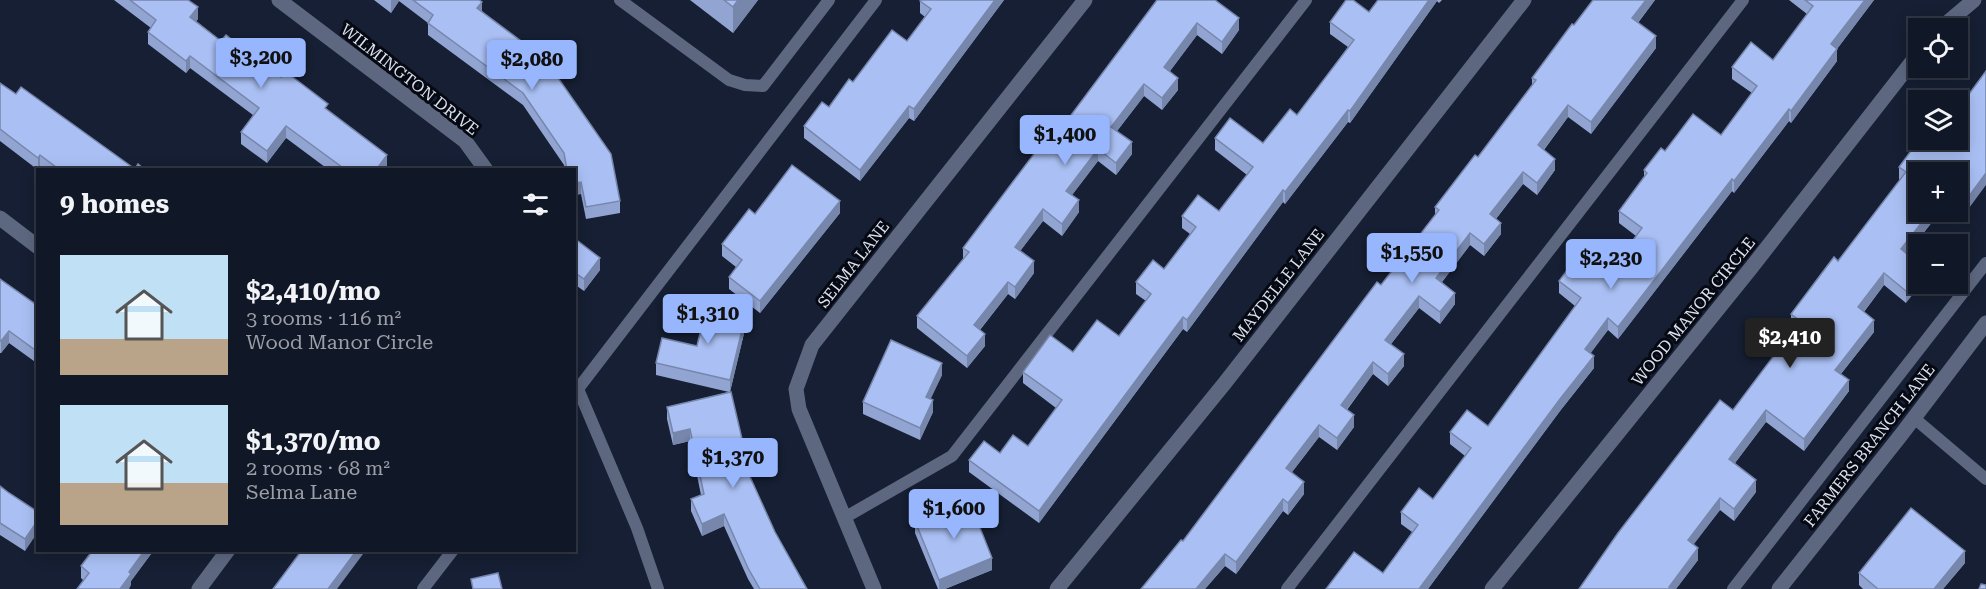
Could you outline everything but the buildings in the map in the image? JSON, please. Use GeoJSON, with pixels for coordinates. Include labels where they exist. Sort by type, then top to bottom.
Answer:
{"type":"FeatureCollection","features":[{"type":"Feature","properties":{"kind":"street","name":"WILMINGTON DRIVE"},"geometry":{"type":"LineString","coordinates":[[279,0],[465,141],[485,168]]}},
{"type":"Feature","properties":{"kind":"street","name":"SELMA LANE"},"geometry":{"type":"LineString","coordinates":[[874,589],[799,409],[796,389],[812,345],[1085,0]]}},
{"type":"Feature","properties":{"kind":"street","name":"MAYDELLE LANE"},"geometry":{"type":"LineString","coordinates":[[1057,589],[1224,384],[1524,0]]}},
{"type":"Feature","properties":{"kind":"street"},"geometry":{"type":"LineString","coordinates":[[1953,18],[1974,0]]}},
{"type":"Feature","properties":{"kind":"street","name":"WOOD MANOR CIRCLE"},"geometry":{"type":"LineString","coordinates":[[1492,589],[1744,277],[1908,67]]}},
{"type":"Feature","properties":{"kind":"street"},"geometry":{"type":"LineString","coordinates":[[0,218],[36,245]]}},
{"type":"Feature","properties":{"kind":"street","name":"FARMERS BRANCH LANE"},"geometry":{"type":"LineString","coordinates":[[1779,589],[1986,323]]}},
{"type":"Feature","properties":{"kind":"street"},"geometry":{"type":"LineString","coordinates":[[199,589],[227,552]]}},
{"type":"Feature","properties":{"kind":"lane"},"geometry":{"type":"LineString","coordinates":[[620,0],[729,80],[745,85],[764,86],[829,0]]}},
{"type":"Feature","properties":{"kind":"lane"},"geometry":{"type":"LineString","coordinates":[[658,589],[637,528],[576,391],[876,0]]}},
{"type":"Feature","properties":{"kind":"lane"},"geometry":{"type":"LineString","coordinates":[[844,518],[952,456],[1306,0]]}},
{"type":"Feature","properties":{"kind":"lane"},"geometry":{"type":"LineString","coordinates":[[1287,589],[1743,0]]}},
{"type":"Feature","properties":{"kind":"lane"},"geometry":{"type":"LineString","coordinates":[[1733,589],[1986,263]]}},
{"type":"Feature","properties":{"kind":"lane"},"geometry":{"type":"LineString","coordinates":[[1914,418],[1986,479]]}},
{"type":"Feature","properties":{"kind":"lane"},"geometry":{"type":"LineString","coordinates":[[423,589],[451,552]]}}]}
